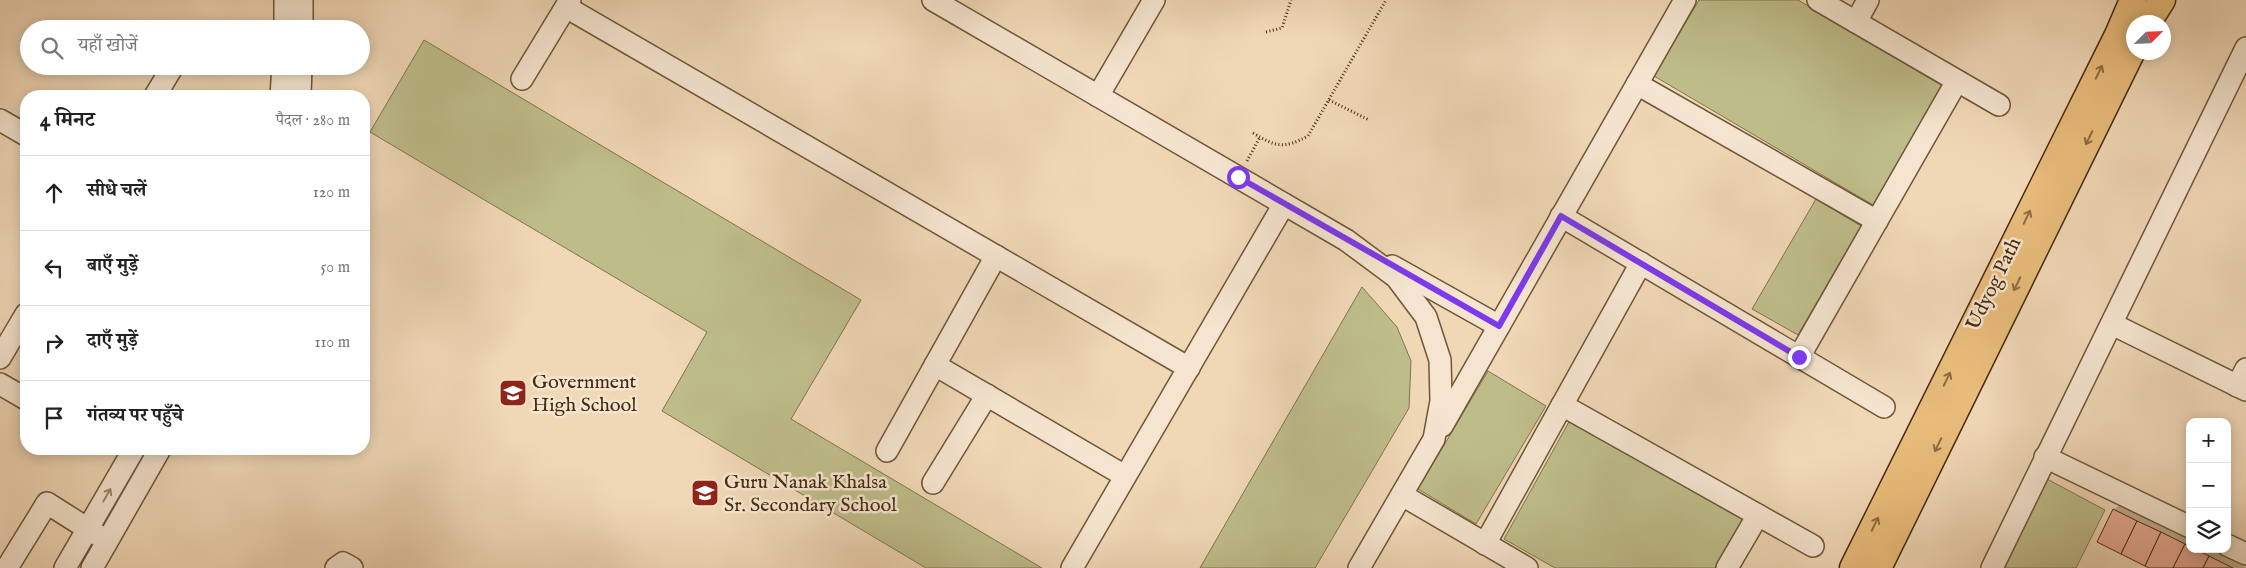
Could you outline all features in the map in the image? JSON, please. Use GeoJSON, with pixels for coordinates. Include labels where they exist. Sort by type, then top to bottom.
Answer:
{"type":"FeatureCollection","features":[{"type":"Feature","properties":{"kind":"main road","name":"Udyog Path"},"geometry":{"type":"LineString","coordinates":[[1853,568],[2118,35],[2133,0]]}},
{"type":"Feature","properties":{"kind":"main road"},"geometry":{"type":"LineString","coordinates":[[2152,15],[2162,0]]}},
{"type":"Feature","properties":{"kind":"main road","name":"Udyog Path"},"geometry":{"type":"LineString","coordinates":[[1878,568],[2128,60]]}},
{"type":"Feature","properties":{"kind":"street"},"geometry":{"type":"LineString","coordinates":[[284,0],[285,20]]}},
{"type":"Feature","properties":{"kind":"street"},"geometry":{"type":"LineString","coordinates":[[302,0],[302,20]]}},
{"type":"Feature","properties":{"kind":"street"},"geometry":{"type":"LineString","coordinates":[[933,0],[1346,240],[1499,326]]}},
{"type":"Feature","properties":{"kind":"street"},"geometry":{"type":"LineString","coordinates":[[1098,96],[1154,0]]}},
{"type":"Feature","properties":{"kind":"street"},"geometry":{"type":"LineString","coordinates":[[1359,568],[1685,0]]}},
{"type":"Feature","properties":{"kind":"street"},"geometry":{"type":"LineString","coordinates":[[1818,0],[1999,105]]}},
{"type":"Feature","properties":{"kind":"street"},"geometry":{"type":"LineString","coordinates":[[1856,22],[1868,0]]}},
{"type":"Feature","properties":{"kind":"street"},"geometry":{"type":"LineString","coordinates":[[522,80],[568,4],[1188,368]]}},
{"type":"Feature","properties":{"kind":"street"},"geometry":{"type":"LineString","coordinates":[[1992,568],[2246,48]]}},
{"type":"Feature","properties":{"kind":"street"},"geometry":{"type":"LineString","coordinates":[[159,90],[168,75]]}},
{"type":"Feature","properties":{"kind":"street"},"geometry":{"type":"LineString","coordinates":[[281,90],[282,75]]}},
{"type":"Feature","properties":{"kind":"street"},"geometry":{"type":"LineString","coordinates":[[300,90],[301,75]]}},
{"type":"Feature","properties":{"kind":"street"},"geometry":{"type":"LineString","coordinates":[[1799,357],[1957,81]]}},
{"type":"Feature","properties":{"kind":"street"},"geometry":{"type":"LineString","coordinates":[[1637,84],[1877,221]]}},
{"type":"Feature","properties":{"kind":"street"},"geometry":{"type":"LineString","coordinates":[[0,120],[20,132]]}},
{"type":"Feature","properties":{"kind":"street"},"geometry":{"type":"LineString","coordinates":[[1072,568],[1284,204]]}},
{"type":"Feature","properties":{"kind":"street"},"geometry":{"type":"LineString","coordinates":[[1561,216],[1884,407]]}},
{"type":"Feature","properties":{"kind":"street"},"geometry":{"type":"LineString","coordinates":[[1346,240],[1396,277],[1426,317],[1440,360],[1441,401],[1434,439]]}},
{"type":"Feature","properties":{"kind":"street"},"geometry":{"type":"LineString","coordinates":[[887,451],[996,256]]}},
{"type":"Feature","properties":{"kind":"street"},"geometry":{"type":"LineString","coordinates":[[1485,544],[1641,263]]}},
{"type":"Feature","properties":{"kind":"street"},"geometry":{"type":"LineString","coordinates":[[0,358],[20,324]]}},
{"type":"Feature","properties":{"kind":"street"},"geometry":{"type":"LineString","coordinates":[[2112,324],[2243,382]]}},
{"type":"Feature","properties":{"kind":"street"},"geometry":{"type":"LineString","coordinates":[[935,365],[1126,476]]}},
{"type":"Feature","properties":{"kind":"street"},"geometry":{"type":"LineString","coordinates":[[0,384],[20,396]]}},
{"type":"Feature","properties":{"kind":"street"},"geometry":{"type":"LineString","coordinates":[[933,483],[987,395]]}},
{"type":"Feature","properties":{"kind":"street"},"geometry":{"type":"LineString","coordinates":[[1562,405],[1813,546]]}},
{"type":"Feature","properties":{"kind":"street"},"geometry":{"type":"LineString","coordinates":[[65,568],[88,529],[124,455]]}},
{"type":"Feature","properties":{"kind":"street"},"geometry":{"type":"LineString","coordinates":[[129,455],[149,469]]}},
{"type":"Feature","properties":{"kind":"street"},"geometry":{"type":"LineString","coordinates":[[92,568],[157,455]]}},
{"type":"Feature","properties":{"kind":"street"},"geometry":{"type":"LineString","coordinates":[[2046,457],[2186,525]]}},
{"type":"Feature","properties":{"kind":"street"},"geometry":{"type":"LineString","coordinates":[[1402,495],[1527,568]]}},
{"type":"Feature","properties":{"kind":"street"},"geometry":{"type":"LineString","coordinates":[[7,568],[47,503],[107,541]]}},
{"type":"Feature","properties":{"kind":"street"},"geometry":{"type":"LineString","coordinates":[[1727,568],[1758,515]]}},
{"type":"Feature","properties":{"kind":"street"},"geometry":{"type":"LineString","coordinates":[[2231,547],[2246,554]]}},
{"type":"Feature","properties":{"kind":"street"},"geometry":{"type":"LineString","coordinates":[[336,568],[343,563],[352,568]]}},
{"type":"Feature","properties":{"kind":"path"},"geometry":{"type":"LineString","coordinates":[[1266,32],[1282,28],[1291,0]]}},
{"type":"Feature","properties":{"kind":"path"},"geometry":{"type":"LineString","coordinates":[[1252,133],[1277,146],[1292,145],[1308,136],[1386,0]]}},
{"type":"Feature","properties":{"kind":"path"},"geometry":{"type":"LineString","coordinates":[[1329,100],[1369,120]]}},
{"type":"Feature","properties":{"kind":"path"},"geometry":{"type":"LineString","coordinates":[[1238,177],[1260,137]]}},
{"type":"Feature","properties":{"kind":"shaded area"},"geometry":{"type":"Polygon","coordinates":[[[1699,0],[1798,0],[1943,86],[1873,205],[1654,76],[1699,0]]]}},
{"type":"Feature","properties":{"kind":"shaded area"},"geometry":{"type":"Polygon","coordinates":[[[424,40],[861,300],[791,419],[1042,568],[926,568],[662,411],[707,332],[370,132],[424,40]]]}},
{"type":"Feature","properties":{"kind":"shaded area"},"geometry":{"type":"Polygon","coordinates":[[[1816,199],[1861,226],[1798,335],[1752,309],[1816,199]]]}},
{"type":"Feature","properties":{"kind":"shaded area"},"geometry":{"type":"Polygon","coordinates":[[[1362,287],[1397,327],[1411,361],[1409,408],[1315,568],[1200,568],[1362,287]]]}},
{"type":"Feature","properties":{"kind":"shaded area"},"geometry":{"type":"Polygon","coordinates":[[[1488,371],[1546,406],[1476,524],[1418,489],[1488,371]]]}},
{"type":"Feature","properties":{"kind":"shaded area"},"geometry":{"type":"Polygon","coordinates":[[[1570,420],[1745,520],[1718,568],[1555,568],[1504,539],[1570,420]]]}},
{"type":"Feature","properties":{"kind":"shaded area"},"geometry":{"type":"Polygon","coordinates":[[[2047,479],[2105,510],[2076,568],[2001,568],[2047,479]]]}},
{"type":"Feature","properties":{"kind":"building"},"geometry":{"type":"Polygon","coordinates":[[[2113,509],[2137,521],[2121,554],[2097,542],[2113,509]]]}},
{"type":"Feature","properties":{"kind":"building"},"geometry":{"type":"Polygon","coordinates":[[[2137,521],[2161,532],[2145,566],[2121,554],[2137,521]]]}},
{"type":"Feature","properties":{"kind":"building"},"geometry":{"type":"Polygon","coordinates":[[[2161,532],[2185,544],[2173,568],[2149,568],[2145,566],[2161,532]]]}},
{"type":"Feature","properties":{"kind":"building"},"geometry":{"type":"Polygon","coordinates":[[[2185,544],[2186,553],[2203,553],[2209,556],[2203,568],[2173,568],[2185,544]]]}},
{"type":"Feature","properties":{"kind":"building"},"geometry":{"type":"Polygon","coordinates":[[[2209,556],[2233,568],[2203,568],[2209,556]]]}},
{"type":"Feature","properties":{"kind":"place","name":"Government High School"},"geometry":{"type":"Point","coordinates":[513,393]}},
{"type":"Feature","properties":{"kind":"place","name":"Guru Nanak Khalsa Sr. Secondary School"},"geometry":{"type":"Point","coordinates":[705,493]}},
{"type":"Feature","properties":{"kind":"route"},"geometry":{"type":"LineString","coordinates":[[1238,177],[1499,326],[1561,216],[1799,357]]}}]}
